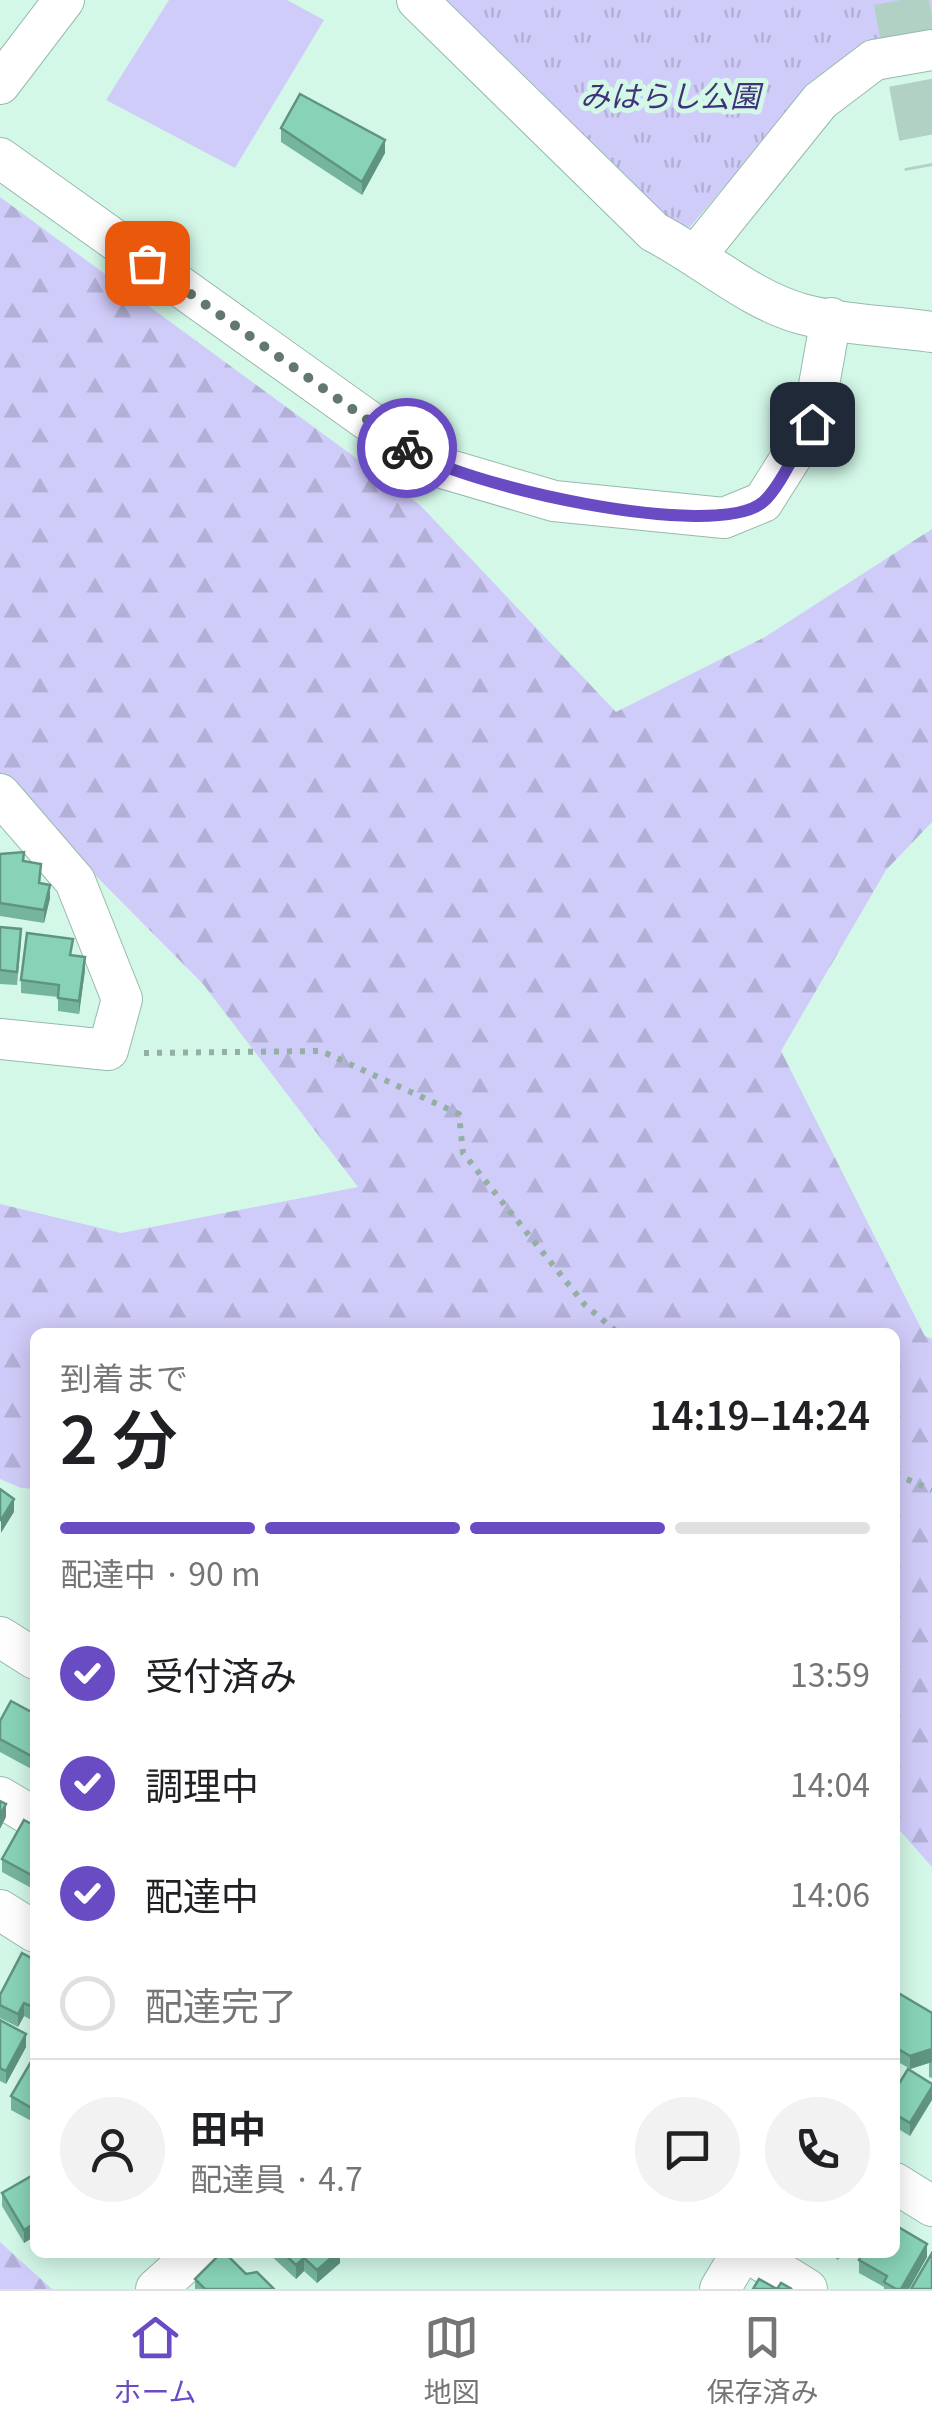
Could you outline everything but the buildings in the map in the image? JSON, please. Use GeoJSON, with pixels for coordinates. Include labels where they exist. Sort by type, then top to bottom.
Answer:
{"type":"FeatureCollection","features":[{"type":"Feature","properties":{"kind":"street"},"geometry":{"type":"LineString","coordinates":[[0,84],[64,0]]}},
{"type":"Feature","properties":{"kind":"street"},"geometry":{"type":"LineString","coordinates":[[417,0],[654,232],[697,254],[745,289],[802,314],[932,332]]}},
{"type":"Feature","properties":{"kind":"street"},"geometry":{"type":"LineString","coordinates":[[697,254],[820,101],[874,60],[932,50]]}},
{"type":"Feature","properties":{"kind":"street"},"geometry":{"type":"LineString","coordinates":[[0,158],[429,464],[554,501],[724,518],[762,502],[812,424],[831,318]]}},
{"type":"Feature","properties":{"kind":"street"},"geometry":{"type":"LineString","coordinates":[[0,794],[76,881],[122,999],[108,1050],[0,1039]]}},
{"type":"Feature","properties":{"kind":"street"},"geometry":{"type":"LineString","coordinates":[[0,835],[41,841]]}},
{"type":"Feature","properties":{"kind":"street"},"geometry":{"type":"LineString","coordinates":[[0,1638],[30,1656]]}},
{"type":"Feature","properties":{"kind":"street"},"geometry":{"type":"LineString","coordinates":[[0,1797],[30,1815]]}},
{"type":"Feature","properties":{"kind":"street"},"geometry":{"type":"LineString","coordinates":[[0,1910],[30,1929]]}},
{"type":"Feature","properties":{"kind":"street"},"geometry":{"type":"LineString","coordinates":[[900,2186],[932,2206]]}},
{"type":"Feature","properties":{"kind":"street"},"geometry":{"type":"LineString","coordinates":[[156,2289],[190,2258]]}},
{"type":"Feature","properties":{"kind":"street"},"geometry":{"type":"LineString","coordinates":[[720,2289],[740,2258]]}},
{"type":"Feature","properties":{"kind":"street"},"geometry":{"type":"LineString","coordinates":[[754,2258],[808,2289]]}},
{"type":"Feature","properties":{"kind":"path"},"geometry":{"type":"LineString","coordinates":[[108,1050],[172,1056],[321,1052],[460,1114],[462,1153],[585,1306],[612,1328]]}},
{"type":"Feature","properties":{"kind":"path"},"geometry":{"type":"LineString","coordinates":[[900,1476],[932,1490]]}},
{"type":"Feature","properties":{"kind":"green space"},"geometry":{"type":"Polygon","coordinates":[[[169,0],[287,0],[324,20],[235,168],[106,100],[169,0]]]}},
{"type":"Feature","properties":{"kind":"green space","name":"みはらし公園"},"geometry":{"type":"Polygon","coordinates":[[[433,0],[932,0],[932,32],[890,35],[814,81],[690,227],[657,222],[433,0]]]}},
{"type":"Feature","properties":{"kind":"green space"},"geometry":{"type":"Polygon","coordinates":[[[0,197],[420,505],[616,712],[765,637],[932,529],[932,822],[886,870],[781,1051],[925,1336],[932,1339],[932,1867],[900,1831],[900,1328],[30,1328],[30,1489],[0,1479],[0,1204],[121,1233],[358,1187],[203,984],[0,779],[0,197]]]}},
{"type":"Feature","properties":{"kind":"green space"},"geometry":{"type":"Polygon","coordinates":[[[0,2242],[52,2289],[0,2289],[0,2242]]]}},
{"type":"Feature","properties":{"kind":"tunnel"},"geometry":{"type":"LineString","coordinates":[[901,0],[932,166]]}},
{"type":"Feature","properties":{"kind":"way so far"},"geometry":{"type":"LineString","coordinates":[[147,263],[407,448]]}},
{"type":"Feature","properties":{"kind":"route"},"geometry":{"type":"LineString","coordinates":[[407,448],[429,464],[554,501],[724,518],[762,502],[812,424]]}}]}
